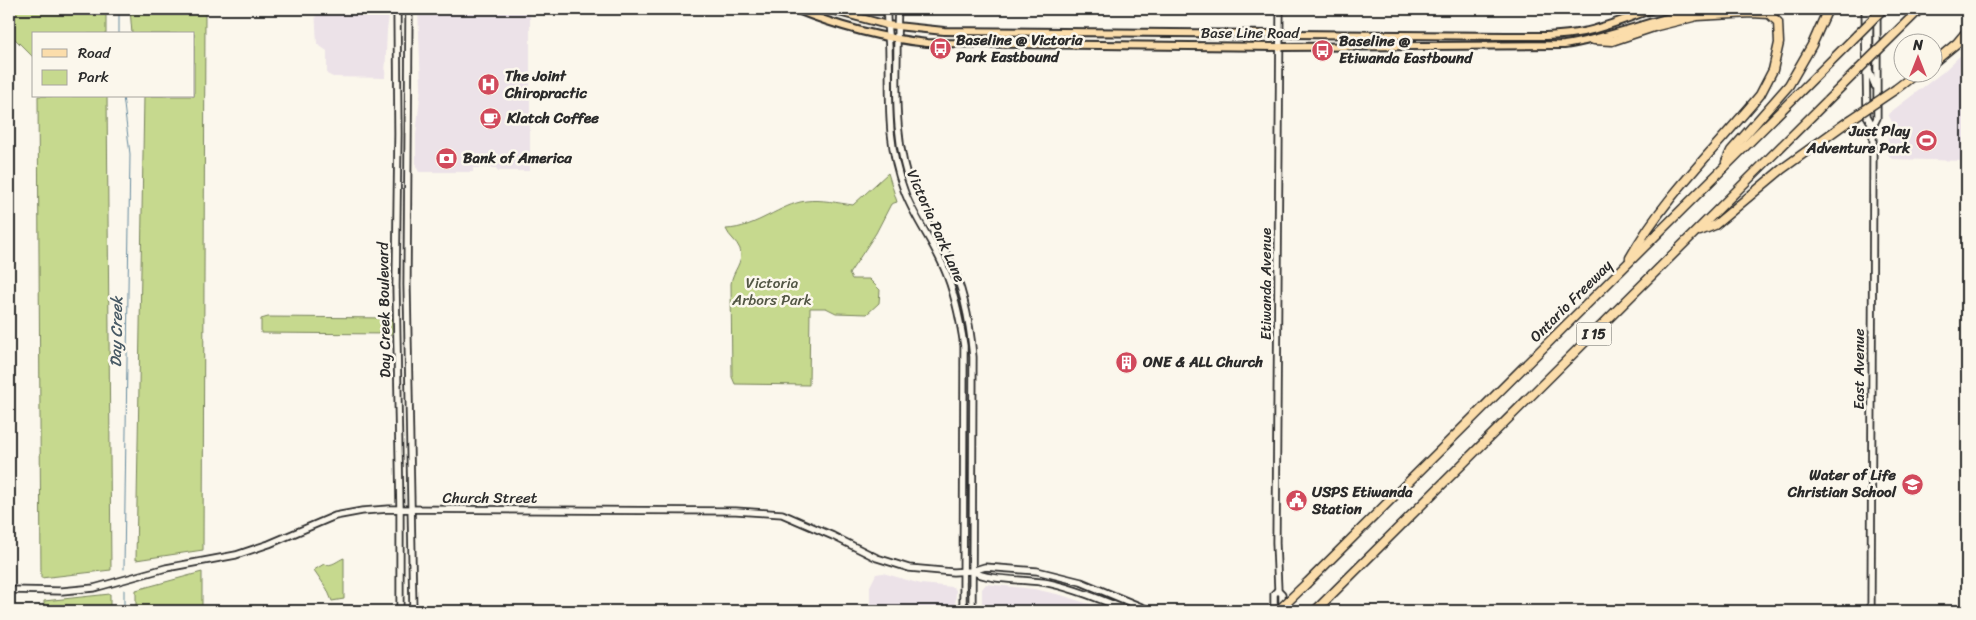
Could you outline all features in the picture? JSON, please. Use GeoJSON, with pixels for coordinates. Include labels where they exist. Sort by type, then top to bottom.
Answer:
{"type":"FeatureCollection","features":[{"type":"Feature","properties":{"kind":"highway","name":"Ontario Freeway"},"geometry":{"type":"LineString","coordinates":[[1280,611],[1883,9]]}},
{"type":"Feature","properties":{"kind":"highway","name":"I 15"},"geometry":{"type":"LineString","coordinates":[[1315,611],[1920,9]]}},
{"type":"Feature","properties":{"kind":"highway"},"geometry":{"type":"LineString","coordinates":[[1724,167],[1731,151],[1789,85],[1800,67],[1826,13]]}},
{"type":"Feature","properties":{"kind":"highway"},"geometry":{"type":"LineString","coordinates":[[1594,40],[1612,41],[1669,22],[1708,15],[1767,14],[1776,19],[1779,28],[1776,62],[1764,88],[1682,185],[1646,231],[1626,266]]}},
{"type":"Feature","properties":{"kind":"highway"},"geometry":{"type":"LineString","coordinates":[[1944,54],[1957,43],[1967,31]]}},
{"type":"Feature","properties":{"kind":"highway"},"geometry":{"type":"LineString","coordinates":[[1696,233],[1715,224],[1782,168],[1905,82]]}},
{"type":"Feature","properties":{"kind":"main road","name":"Day Creek Boulevard"},"geometry":{"type":"LineString","coordinates":[[397,9],[396,286],[400,611]]}},
{"type":"Feature","properties":{"kind":"main road","name":"Day Creek Boulevard"},"geometry":{"type":"LineString","coordinates":[[409,9],[407,285],[413,611]]}},
{"type":"Feature","properties":{"kind":"main road","name":"Base Line Road"},"geometry":{"type":"LineString","coordinates":[[795,9],[842,27],[888,38],[948,44],[1280,46],[1564,45],[1594,40],[1659,19],[1705,9]]}},
{"type":"Feature","properties":{"kind":"main road","name":"Base Line Road"},"geometry":{"type":"LineString","coordinates":[[828,9],[887,25],[952,32],[1547,36],[1598,28],[1653,9]]}},
{"type":"Feature","properties":{"kind":"main road","name":"Victoria Park Lane"},"geometry":{"type":"LineString","coordinates":[[887,9],[888,115],[896,167],[909,204],[944,267],[958,311],[964,346],[964,611]]}},
{"type":"Feature","properties":{"kind":"main road","name":"Victoria Park Lane"},"geometry":{"type":"LineString","coordinates":[[898,9],[896,26],[896,105],[898,129],[905,166],[919,208],[948,257],[957,277],[971,335],[973,357],[972,611]]}},
{"type":"Feature","properties":{"kind":"main road","name":"Etiwanda Avenue"},"geometry":{"type":"LineString","coordinates":[[1280,9],[1276,542],[1278,590],[1282,594],[1280,611]]}},
{"type":"Feature","properties":{"kind":"main road","name":"East Avenue"},"geometry":{"type":"LineString","coordinates":[[1864,9],[1867,116],[1873,126]]}},
{"type":"Feature","properties":{"kind":"main road"},"geometry":{"type":"LineString","coordinates":[[1870,9],[1869,71],[1876,90]]}},
{"type":"Feature","properties":{"kind":"main road","name":"East Avenue"},"geometry":{"type":"LineString","coordinates":[[1871,611],[1873,126],[1877,118],[1877,9]]}},
{"type":"Feature","properties":{"kind":"main road","name":"Church Street"},"geometry":{"type":"LineString","coordinates":[[9,590],[62,591],[94,588],[166,568],[236,555],[270,544],[335,516],[362,511],[763,512],[793,518],[893,564],[932,572],[972,572],[980,568],[1002,568],[1054,574],[1081,582],[1150,611]]}},
{"type":"Feature","properties":{"kind":"main road","name":"Church Street"},"geometry":{"type":"LineString","coordinates":[[972,572],[981,577],[1030,580],[1061,586],[1129,611]]}},
{"type":"Feature","properties":{"kind":"main road","name":"Etiwanda Avenue"},"geometry":{"type":"LineString","coordinates":[[1274,611],[1274,594],[1278,590]]}},
{"type":"Feature","properties":{"kind":"shaded area"},"geometry":{"type":"Polygon","coordinates":[[[315,9],[387,9],[389,16],[385,78],[333,77],[327,74],[327,51],[317,44],[315,9]]]}},
{"type":"Feature","properties":{"kind":"shaded area"},"geometry":{"type":"Polygon","coordinates":[[[418,9],[530,9],[530,171],[498,171],[496,168],[473,168],[473,172],[419,172],[416,166],[416,135],[421,87],[418,9]]]}},
{"type":"Feature","properties":{"kind":"shaded area"},"geometry":{"type":"Polygon","coordinates":[[[1967,49],[1967,161],[1892,159],[1887,153],[1888,130],[1893,124],[1888,114],[1930,82],[1944,82],[1944,71],[1967,49]]]}},
{"type":"Feature","properties":{"kind":"shaded area"},"geometry":{"type":"Polygon","coordinates":[[[883,573],[921,584],[953,587],[956,590],[955,611],[870,611],[870,586],[876,574],[883,573]]]}},
{"type":"Feature","properties":{"kind":"shaded area"},"geometry":{"type":"Polygon","coordinates":[[[986,584],[1034,589],[1061,595],[1105,611],[982,611],[982,589],[986,584]]]}},
{"type":"Feature","properties":{"kind":"green space"},"geometry":{"type":"Polygon","coordinates":[[[9,9],[106,9],[106,32],[32,32],[32,56],[9,33],[9,9]]]}},
{"type":"Feature","properties":{"kind":"green space"},"geometry":{"type":"Polygon","coordinates":[[[130,9],[205,9],[203,550],[136,560],[144,98],[195,98],[195,32],[132,32],[130,9]]]}},
{"type":"Feature","properties":{"kind":"green space"},"geometry":{"type":"Polygon","coordinates":[[[38,98],[107,98],[111,570],[41,578],[38,98]]]}},
{"type":"Feature","properties":{"kind":"green space","name":"Victoria Arbors Park"},"geometry":{"type":"Polygon","coordinates":[[[888,173],[897,202],[891,204],[876,233],[849,274],[852,279],[869,279],[880,290],[879,303],[867,314],[836,313],[826,308],[810,308],[809,385],[735,384],[732,377],[731,284],[741,254],[739,246],[726,229],[748,225],[787,206],[806,201],[824,201],[853,205],[888,173]]]}},
{"type":"Feature","properties":{"kind":"green space"},"geometry":{"type":"Polygon","coordinates":[[[268,317],[392,318],[392,334],[261,333],[261,319],[268,317]]]}},
{"type":"Feature","properties":{"kind":"green space"},"geometry":{"type":"Polygon","coordinates":[[[344,558],[344,599],[332,601],[327,589],[314,570],[324,564],[332,564],[344,558]]]}},
{"type":"Feature","properties":{"kind":"green space"},"geometry":{"type":"Polygon","coordinates":[[[202,572],[202,611],[136,611],[136,590],[202,572]]]}},
{"type":"Feature","properties":{"kind":"green space"},"geometry":{"type":"Polygon","coordinates":[[[110,594],[110,611],[44,611],[44,601],[110,594]]]}},
{"type":"Feature","properties":{"kind":"waterway","name":"Day Creek"},"geometry":{"type":"LineString","coordinates":[[119,9],[119,32]]}},
{"type":"Feature","properties":{"kind":"waterway","name":"Day Creek"},"geometry":{"type":"LineString","coordinates":[[123,98],[130,154],[124,569]]}},
{"type":"Feature","properties":{"kind":"waterway","name":"Day Creek"},"geometry":{"type":"LineString","coordinates":[[124,590],[124,611]]}},
{"type":"Feature","properties":{"kind":"place","name":"Baseline @ Victoria Park Eastbound"},"geometry":{"type":"Point","coordinates":[940,49]}},
{"type":"Feature","properties":{"kind":"place","name":"Baseline @ Etiwanda Eastbound"},"geometry":{"type":"Point","coordinates":[1323,50]}},
{"type":"Feature","properties":{"kind":"place","name":"The Joint Chiropractic"},"geometry":{"type":"Point","coordinates":[489,85]}},
{"type":"Feature","properties":{"kind":"place","name":"Klatch Coffee"},"geometry":{"type":"Point","coordinates":[491,118]}},
{"type":"Feature","properties":{"kind":"place","name":"Just Play Adventure Park"},"geometry":{"type":"Point","coordinates":[1926,140]}},
{"type":"Feature","properties":{"kind":"place","name":"Bank of America"},"geometry":{"type":"Point","coordinates":[447,158]}},
{"type":"Feature","properties":{"kind":"place","name":"ONE & ALL Church"},"geometry":{"type":"Point","coordinates":[1127,362]}},
{"type":"Feature","properties":{"kind":"place","name":"Water of Life Christian School"},"geometry":{"type":"Point","coordinates":[1912,484]}},
{"type":"Feature","properties":{"kind":"place","name":"USPS Etiwanda Station"},"geometry":{"type":"Point","coordinates":[1296,501]}}]}
